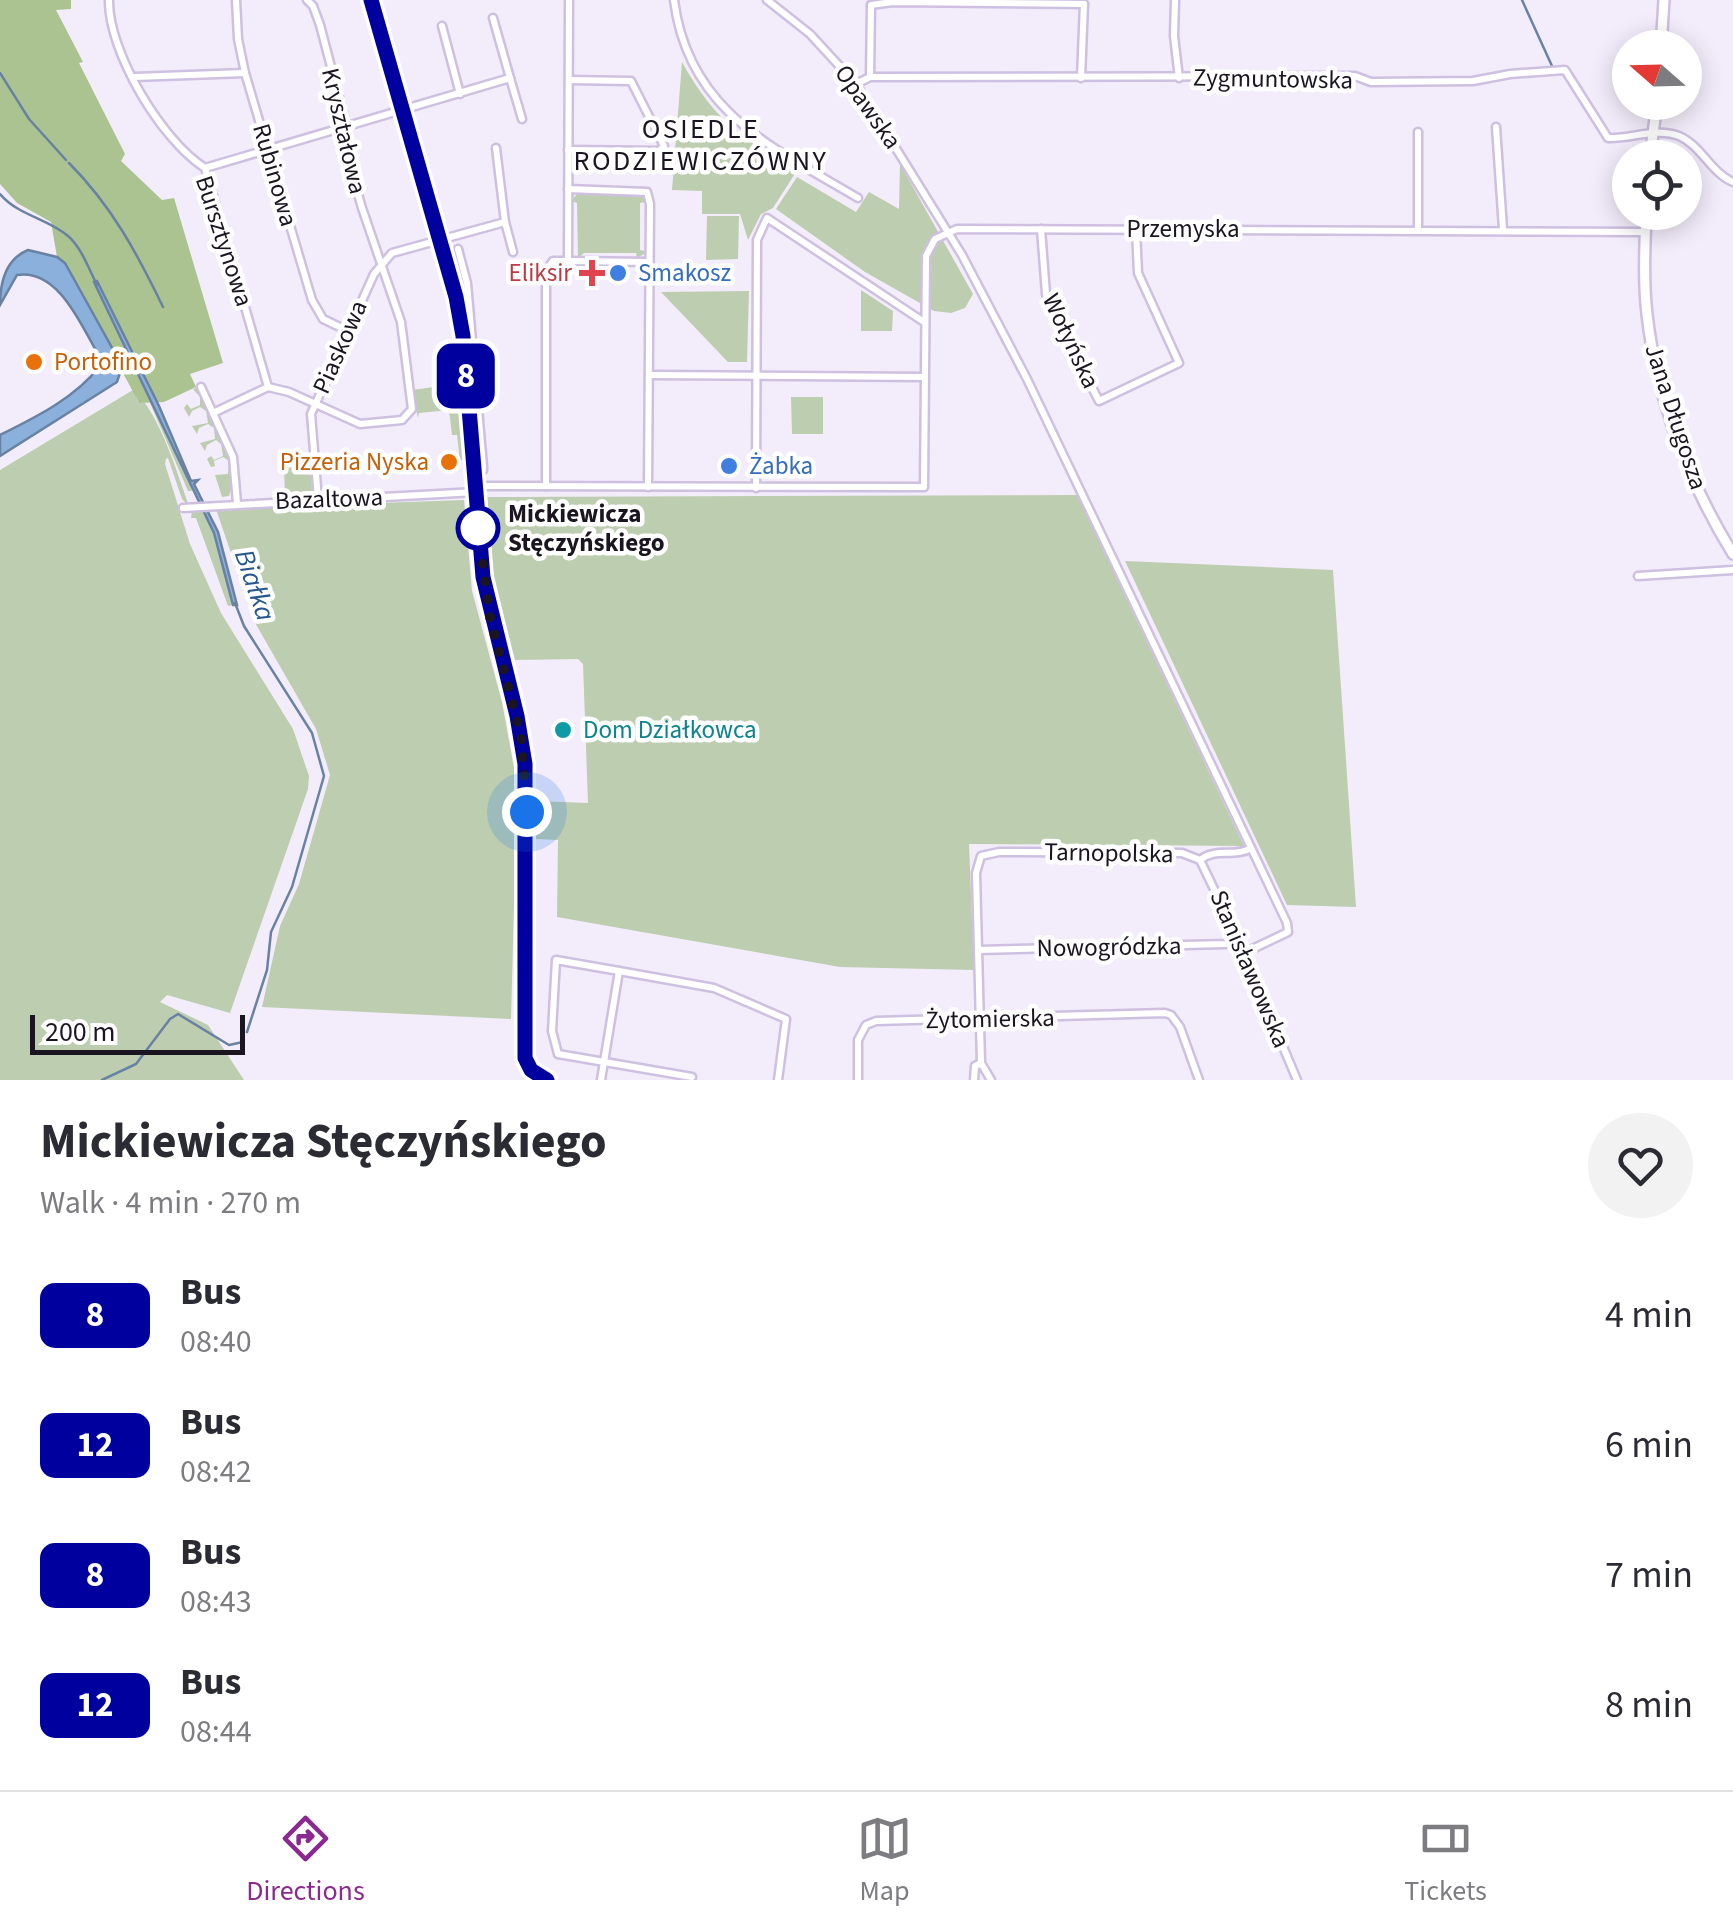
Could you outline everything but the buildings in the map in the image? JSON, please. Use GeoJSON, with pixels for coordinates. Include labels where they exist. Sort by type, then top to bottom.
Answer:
{"type":"FeatureCollection","features":[{"type":"Feature","properties":{"kind":"street","name":"Bursztynowa"},"geometry":{"type":"LineString","coordinates":[[110,0],[112,34],[160,126],[205,168],[268,387]]}},
{"type":"Feature","properties":{"kind":"street","name":"Rubinowa"},"geometry":{"type":"LineString","coordinates":[[236,0],[244,73],[316,310],[324,320],[348,331]]}},
{"type":"Feature","properties":{"kind":"street","name":"Kryształowa"},"geometry":{"type":"LineString","coordinates":[[307,0],[320,25],[345,127],[346,153],[401,322],[410,412],[402,420],[369,425],[315,403]]}},
{"type":"Feature","properties":{"kind":"street"},"geometry":{"type":"LineString","coordinates":[[371,0],[453,286],[463,336],[483,577],[525,764],[525,1048],[529,1075],[548,1080]]}},
{"type":"Feature","properties":{"kind":"street"},"geometry":{"type":"LineString","coordinates":[[568,260],[569,0]]}},
{"type":"Feature","properties":{"kind":"street"},"geometry":{"type":"LineString","coordinates":[[674,0],[687,56],[719,105],[756,137],[858,198]]}},
{"type":"Feature","properties":{"kind":"street","name":"Opawska"},"geometry":{"type":"LineString","coordinates":[[768,0],[810,34],[856,84],[949,231],[1027,378],[1287,923],[1288,932],[1244,953]]}},
{"type":"Feature","properties":{"kind":"street"},"geometry":{"type":"LineString","coordinates":[[1175,0],[1174,36],[1180,78]]}},
{"type":"Feature","properties":{"kind":"street"},"geometry":{"type":"LineString","coordinates":[[1662,30],[1664,0]]}},
{"type":"Feature","properties":{"kind":"street"},"geometry":{"type":"LineString","coordinates":[[870,77],[871,5],[1084,2],[1082,78]]}},
{"type":"Feature","properties":{"kind":"street"},"geometry":{"type":"LineString","coordinates":[[492,18],[522,120]]}},
{"type":"Feature","properties":{"kind":"street"},"geometry":{"type":"LineString","coordinates":[[442,26],[460,94]]}},
{"type":"Feature","properties":{"kind":"street","name":"Zygmuntowska"},"geometry":{"type":"LineString","coordinates":[[856,84],[870,77],[1355,76],[1371,82],[1448,82],[1564,70],[1608,138],[1654,134]]}},
{"type":"Feature","properties":{"kind":"street"},"geometry":{"type":"LineString","coordinates":[[134,77],[244,73]]}},
{"type":"Feature","properties":{"kind":"street"},"geometry":{"type":"LineString","coordinates":[[205,168],[510,78]]}},
{"type":"Feature","properties":{"kind":"street"},"geometry":{"type":"LineString","coordinates":[[568,150],[659,151],[664,142],[631,81],[569,80]]}},
{"type":"Feature","properties":{"kind":"street"},"geometry":{"type":"LineString","coordinates":[[1653,140],[1655,120]]}},
{"type":"Feature","properties":{"kind":"street"},"geometry":{"type":"LineString","coordinates":[[1496,127],[1504,230]]}},
{"type":"Feature","properties":{"kind":"street"},"geometry":{"type":"LineString","coordinates":[[1418,132],[1418,230]]}},
{"type":"Feature","properties":{"kind":"street"},"geometry":{"type":"LineString","coordinates":[[1654,134],[1682,137],[1720,175],[1733,182]]}},
{"type":"Feature","properties":{"kind":"street"},"geometry":{"type":"LineString","coordinates":[[496,148],[505,222],[513,252]]}},
{"type":"Feature","properties":{"kind":"street"},"geometry":{"type":"LineString","coordinates":[[568,189],[647,192],[648,487]]}},
{"type":"Feature","properties":{"kind":"street"},"geometry":{"type":"LineString","coordinates":[[756,488],[757,240],[767,218],[924,322]]}},
{"type":"Feature","properties":{"kind":"street"},"geometry":{"type":"LineString","coordinates":[[382,262],[392,253],[505,222]]}},
{"type":"Feature","properties":{"kind":"street","name":"Przemyska"},"geometry":{"type":"LineString","coordinates":[[949,231],[1042,228],[1646,232]]}},
{"type":"Feature","properties":{"kind":"street","name":"Wołyńska"},"geometry":{"type":"LineString","coordinates":[[1042,228],[1050,306],[1100,401],[1179,362],[1138,273],[1136,229]]}},
{"type":"Feature","properties":{"kind":"street"},"geometry":{"type":"LineString","coordinates":[[648,375],[924,377],[926,256],[930,243],[949,231]]}},
{"type":"Feature","properties":{"kind":"street","name":"Jana Długosza"},"geometry":{"type":"LineString","coordinates":[[1646,232],[1647,319],[1661,385],[1694,482],[1733,554]]}},
{"type":"Feature","properties":{"kind":"street"},"geometry":{"type":"LineString","coordinates":[[458,249],[467,283],[483,466],[483,470],[474,470]]}},
{"type":"Feature","properties":{"kind":"street"},"geometry":{"type":"LineString","coordinates":[[546,487],[546,271],[552,261],[650,263]]}},
{"type":"Feature","properties":{"kind":"street","name":"Piaskowa"},"geometry":{"type":"LineString","coordinates":[[318,499],[310,428],[315,403],[382,262]]}},
{"type":"Feature","properties":{"kind":"street"},"geometry":{"type":"LineString","coordinates":[[453,286],[467,283]]}},
{"type":"Feature","properties":{"kind":"street","name":"Bazaltowa"},"geometry":{"type":"LineString","coordinates":[[183,508],[475,489],[924,487],[924,377]]}},
{"type":"Feature","properties":{"kind":"street"},"geometry":{"type":"LineString","coordinates":[[200,387],[233,457],[237,503]]}},
{"type":"Feature","properties":{"kind":"street"},"geometry":{"type":"LineString","coordinates":[[213,414],[268,387],[315,403]]}},
{"type":"Feature","properties":{"kind":"street"},"geometry":{"type":"LineString","coordinates":[[1638,576],[1733,570]]}},
{"type":"Feature","properties":{"kind":"street","name":"Tarnopolska"},"geometry":{"type":"LineString","coordinates":[[978,950],[976,873],[979,859],[988,852],[1182,853],[1200,860],[1215,852],[1244,853],[1251,848]]}},
{"type":"Feature","properties":{"kind":"street","name":"Stanisławowska"},"geometry":{"type":"LineString","coordinates":[[1200,860],[1297,1080]]}},
{"type":"Feature","properties":{"kind":"street","name":"Nowogródzka"},"geometry":{"type":"LineString","coordinates":[[978,950],[1226,944],[1238,940]]}},
{"type":"Feature","properties":{"kind":"street"},"geometry":{"type":"LineString","coordinates":[[978,950],[982,1063],[991,1080]]}},
{"type":"Feature","properties":{"kind":"street"},"geometry":{"type":"LineString","coordinates":[[692,1076],[556,1052],[552,1031],[556,960],[708,986],[786,1019],[778,1080]]}},
{"type":"Feature","properties":{"kind":"street"},"geometry":{"type":"LineString","coordinates":[[601,1080],[619,971]]}},
{"type":"Feature","properties":{"kind":"street","name":"Żytomierska"},"geometry":{"type":"LineString","coordinates":[[858,1080],[858,1040],[872,1022],[1171,1014],[1180,1027],[1199,1080]]}},
{"type":"Feature","properties":{"kind":"street"},"geometry":{"type":"LineString","coordinates":[[974,1080],[975,1066],[982,1063]]}},
{"type":"Feature","properties":{"kind":"green space"},"geometry":{"type":"Polygon","coordinates":[[[0,0],[71,0],[71,9],[56,10],[125,154],[121,161],[162,200],[174,198],[223,363],[190,374],[196,387],[164,402],[139,403],[65,264],[57,257],[51,222],[17,203],[0,184],[0,0]]]}},
{"type":"Feature","properties":{"kind":"green space"},"geometry":{"type":"Polygon","coordinates":[[[682,62],[730,126],[796,172],[773,208],[761,214],[748,240],[740,214],[702,214],[702,191],[672,190],[682,62]]]}},
{"type":"Feature","properties":{"kind":"green space"},"geometry":{"type":"Polygon","coordinates":[[[900,164],[973,294],[965,308],[951,313],[934,311],[865,272],[776,209],[797,177],[856,212],[869,192],[899,209],[900,164]]]}},
{"type":"Feature","properties":{"kind":"green space"},"geometry":{"type":"Polygon","coordinates":[[[577,194],[642,195],[645,202],[640,203],[640,250],[644,254],[637,258],[636,253],[584,253],[578,258],[577,203],[571,201],[577,194]]]}},
{"type":"Feature","properties":{"kind":"green space"},"geometry":{"type":"Polygon","coordinates":[[[707,216],[739,216],[738,259],[706,260],[707,216]]]}},
{"type":"Feature","properties":{"kind":"green space"},"geometry":{"type":"Polygon","coordinates":[[[861,290],[893,311],[892,331],[861,331],[861,290]]]}},
{"type":"Feature","properties":{"kind":"green space"},"geometry":{"type":"Polygon","coordinates":[[[749,291],[747,362],[728,362],[661,292],[749,291]]]}},
{"type":"Feature","properties":{"kind":"green space"},"geometry":{"type":"Polygon","coordinates":[[[456,384],[463,460],[460,461],[449,410],[419,413],[418,418],[412,390],[456,384]]]}},
{"type":"Feature","properties":{"kind":"green space"},"geometry":{"type":"Polygon","coordinates":[[[198,387],[229,455],[232,483],[229,496],[222,497],[215,475],[228,474],[229,461],[223,457],[211,467],[207,459],[223,456],[221,444],[216,440],[205,451],[200,443],[215,439],[214,428],[208,424],[199,428],[197,434],[192,426],[208,423],[206,411],[200,407],[189,417],[184,408],[187,404],[191,409],[200,405],[200,397],[193,389],[198,387]]]}},
{"type":"Feature","properties":{"kind":"green space"},"geometry":{"type":"Polygon","coordinates":[[[133,390],[138,402],[145,403],[152,414],[170,453],[189,506],[182,499],[168,458],[165,464],[190,544],[221,613],[293,729],[309,776],[308,789],[230,1013],[167,995],[160,1002],[208,1025],[244,1080],[0,1080],[0,470],[133,390]]]}},
{"type":"Feature","properties":{"kind":"green space"},"geometry":{"type":"Polygon","coordinates":[[[791,397],[823,397],[823,434],[792,434],[791,397]]]}},
{"type":"Feature","properties":{"kind":"green space"},"geometry":{"type":"Polygon","coordinates":[[[150,403],[154,403],[191,491],[188,491],[150,403]]]}},
{"type":"Feature","properties":{"kind":"green space"},"geometry":{"type":"Polygon","coordinates":[[[311,465],[312,493],[285,496],[284,468],[311,465]]]}},
{"type":"Feature","properties":{"kind":"green space"},"geometry":{"type":"Polygon","coordinates":[[[1077,495],[1244,846],[969,844],[974,970],[840,967],[557,917],[558,840],[536,839],[536,801],[588,803],[583,664],[578,659],[515,660],[494,579],[487,497],[1077,495]]]}},
{"type":"Feature","properties":{"kind":"green space"},"geometry":{"type":"Polygon","coordinates":[[[464,500],[472,591],[502,702],[514,768],[511,1019],[262,1007],[280,926],[299,884],[330,775],[316,729],[254,621],[216,509],[464,500]]]}},
{"type":"Feature","properties":{"kind":"green space"},"geometry":{"type":"Polygon","coordinates":[[[203,509],[217,540],[233,605],[228,606],[196,518],[191,518],[192,510],[203,509]]]}},
{"type":"Feature","properties":{"kind":"green space"},"geometry":{"type":"Polygon","coordinates":[[[1125,561],[1333,570],[1356,907],[1287,905],[1125,561]]]}},
{"type":"Feature","properties":{"kind":"water"},"geometry":{"type":"Polygon","coordinates":[[[28,250],[57,257],[65,263],[121,370],[117,382],[0,456],[0,435],[67,397],[100,366],[98,354],[76,314],[45,280],[17,275],[0,305],[6,273],[14,259],[28,250]]]}},
{"type":"Feature","properties":{"kind":"water"},"geometry":{"type":"Polygon","coordinates":[[[97,281],[191,481],[198,480],[194,484],[218,532],[237,605],[233,605],[214,533],[94,282],[97,281]]]}},
{"type":"Feature","properties":{"kind":"waterway"},"geometry":{"type":"LineString","coordinates":[[1522,0],[1552,66]]}},
{"type":"Feature","properties":{"kind":"waterway"},"geometry":{"type":"LineString","coordinates":[[0,73],[29,119],[66,160]]}},
{"type":"Feature","properties":{"kind":"waterway"},"geometry":{"type":"LineString","coordinates":[[69,163],[122,230],[163,307]]}},
{"type":"Feature","properties":{"kind":"waterway","name":"Białka"},"geometry":{"type":"LineString","coordinates":[[0,194],[68,236],[81,252],[97,285]]}},
{"type":"Feature","properties":{"kind":"waterway","name":"Białka"},"geometry":{"type":"LineString","coordinates":[[235,603],[244,626],[312,733],[324,776],[292,887],[271,932],[267,970],[247,1032]]}},
{"type":"Feature","properties":{"kind":"waterway","name":"Białka"},"geometry":{"type":"LineString","coordinates":[[102,1080],[136,1064],[178,1014],[229,1045],[243,1042]]}},
{"type":"Feature","properties":{"kind":"bus line","name":"8"},"geometry":{"type":"LineString","coordinates":[[371,0],[447,260],[463,336],[483,577],[525,764],[525,1058],[531,1070],[547,1080]]}},
{"type":"Feature","properties":{"kind":"place","name":"Eliksir"},"geometry":{"type":"Point","coordinates":[592,273]}},
{"type":"Feature","properties":{"kind":"place","name":"Smakosz"},"geometry":{"type":"Point","coordinates":[618,273]}},
{"type":"Feature","properties":{"kind":"place","name":"Portofino"},"geometry":{"type":"Point","coordinates":[34,362]}},
{"type":"Feature","properties":{"kind":"place","name":"Pizzeria Nyska"},"geometry":{"type":"Point","coordinates":[449,462]}},
{"type":"Feature","properties":{"kind":"place","name":"Żabka"},"geometry":{"type":"Point","coordinates":[729,466]}},
{"type":"Feature","properties":{"kind":"place","name":"Mickiewicza Stęczyńskiego"},"geometry":{"type":"Point","coordinates":[478,528]}},
{"type":"Feature","properties":{"kind":"place","name":"Dom Działkowca"},"geometry":{"type":"Point","coordinates":[563,730]}},
{"type":"Feature","properties":{"kind":"district","name":"OSIEDLE RODZIEWICZÓWNY"},"geometry":{"type":"Point","coordinates":[701,145]}},
{"type":"Feature","properties":{"kind":"route"},"geometry":{"type":"LineString","coordinates":[[478,528],[490,617],[521,736],[527,812]]}}]}
